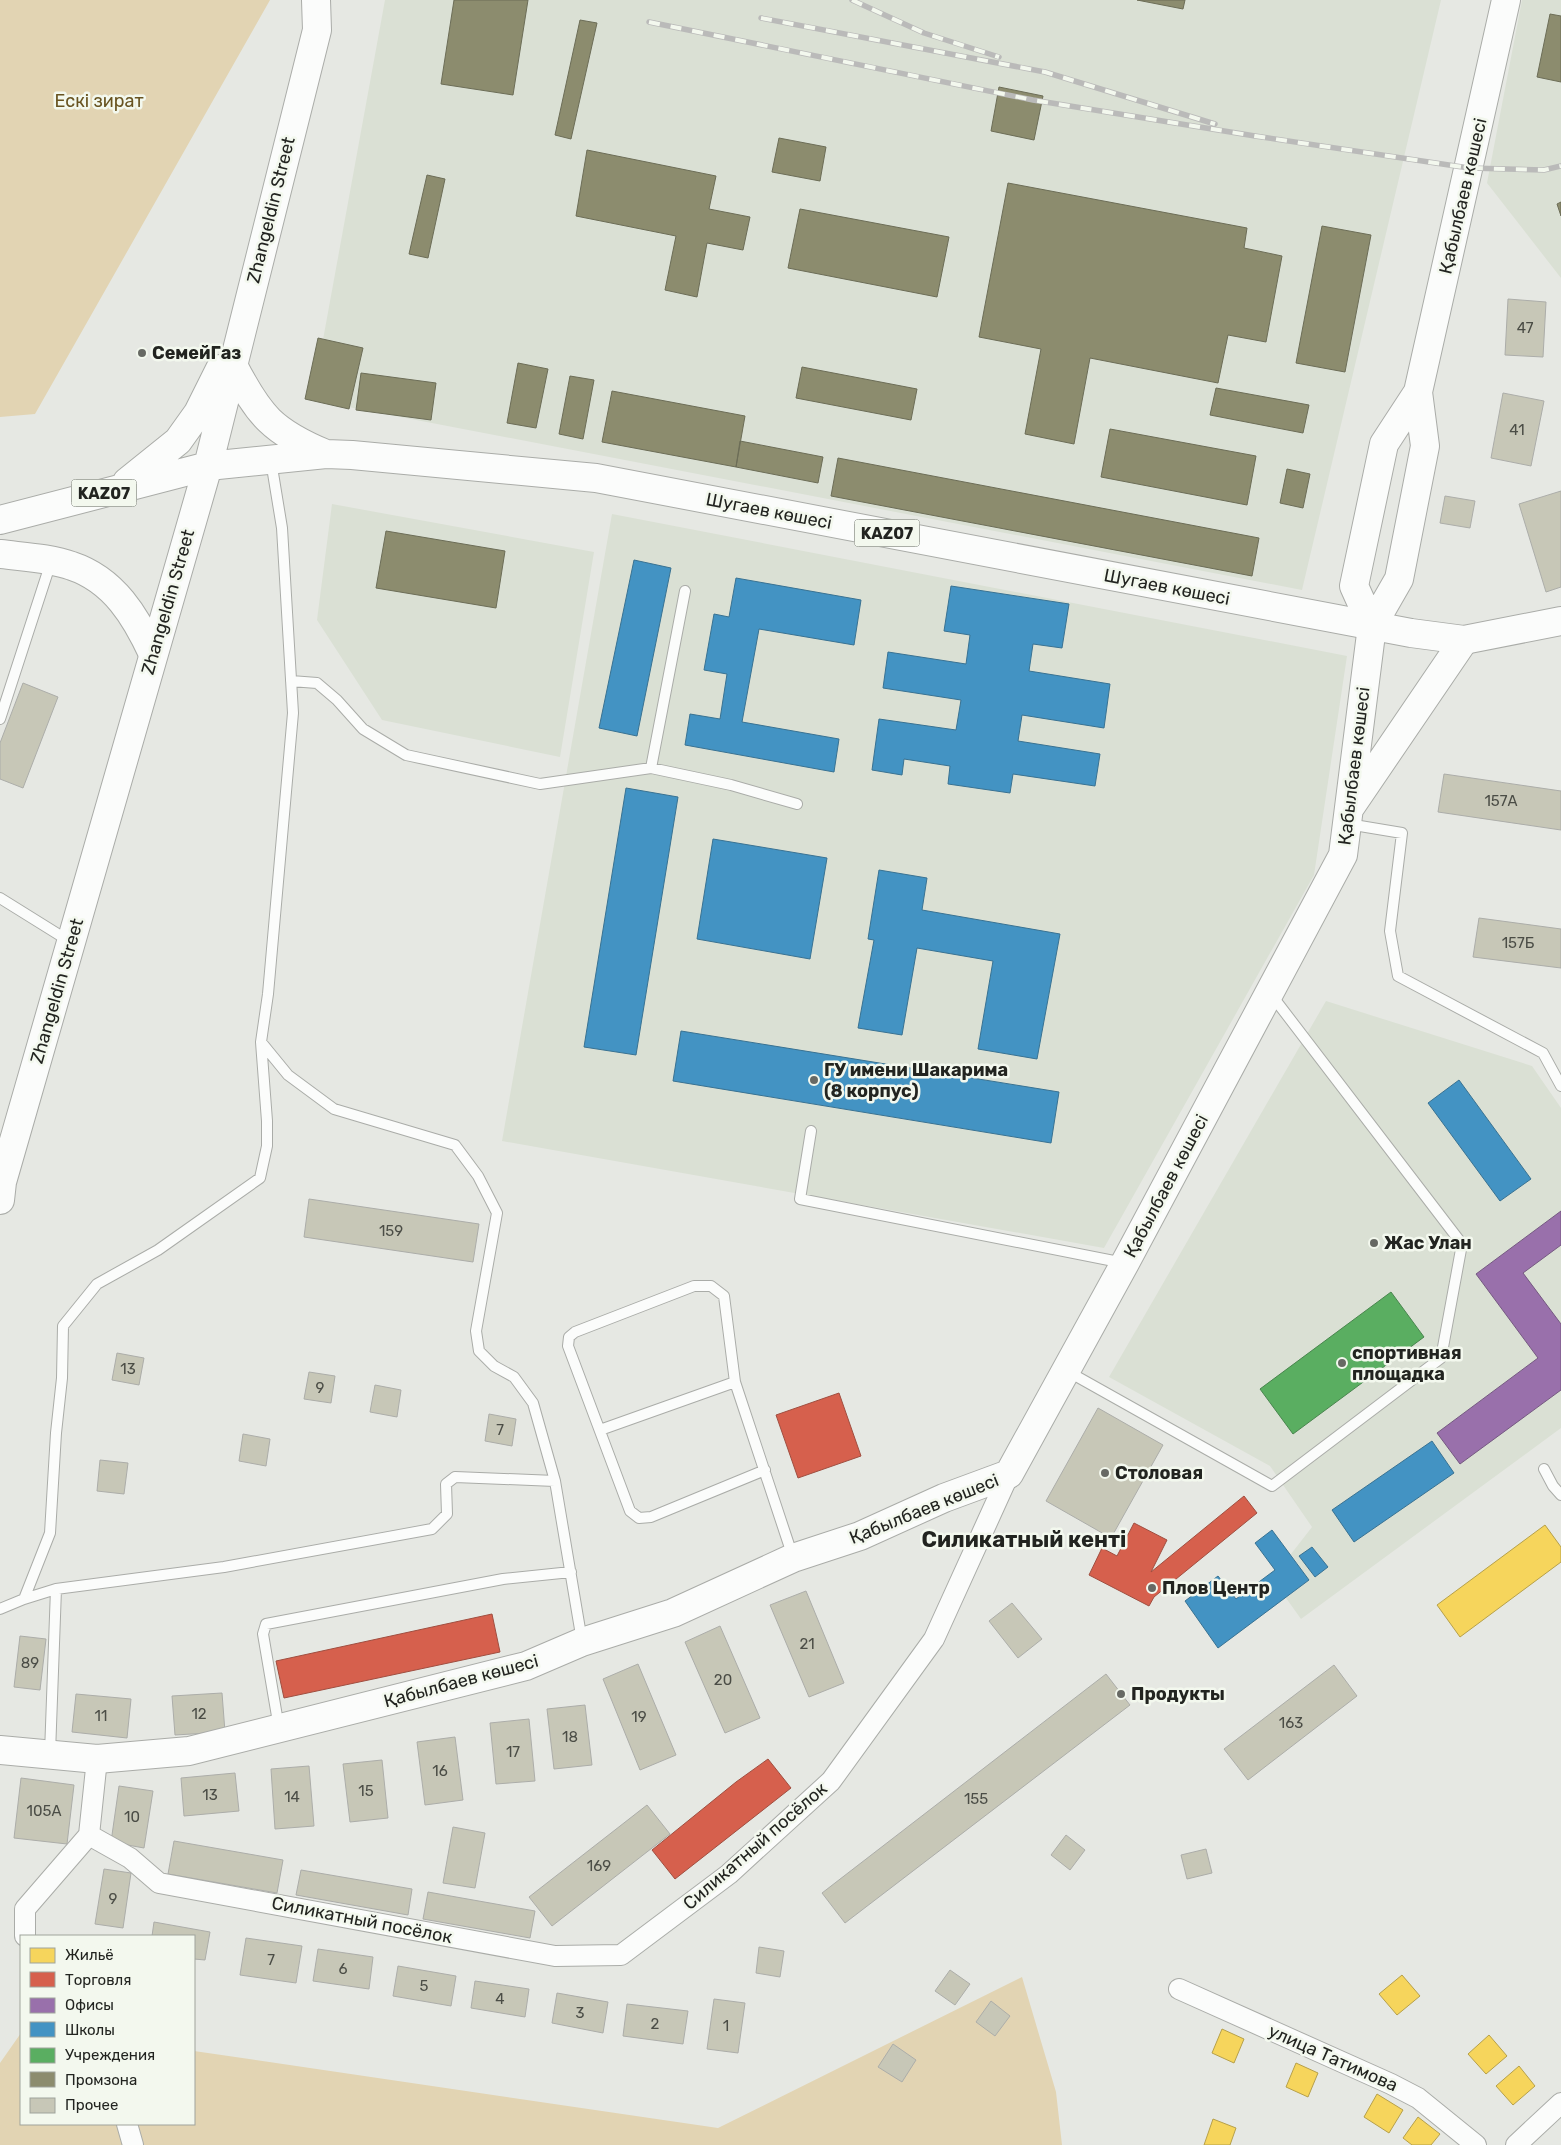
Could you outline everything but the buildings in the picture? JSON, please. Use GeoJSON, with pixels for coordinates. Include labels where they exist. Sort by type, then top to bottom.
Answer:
{"type":"FeatureCollection","features":[{"type":"Feature","properties":{"kind":"main road","name":"Zhangeldin Street"},"geometry":{"type":"LineString","coordinates":[[0,1200],[2,1182],[208,466],[316,30],[316,0]]}},
{"type":"Feature","properties":{"kind":"main road","name":"Қабылбаев көшесі"},"geometry":{"type":"LineString","coordinates":[[0,1750],[97,1759],[189,1752],[526,1666],[582,1642],[673,1613],[793,1558],[860,1536],[944,1498],[1009,1474],[1125,1263],[1343,854],[1372,626],[1399,579],[1425,446],[1418,392],[1506,0]]}},
{"type":"Feature","properties":{"kind":"main road"},"geometry":{"type":"LineString","coordinates":[[118,488],[178,441],[198,413],[221,366],[240,338]]}},
{"type":"Feature","properties":{"kind":"main road"},"geometry":{"type":"LineString","coordinates":[[233,365],[249,396],[275,426],[300,444],[326,454]]}},
{"type":"Feature","properties":{"kind":"main road","name":"Қабылбаев көшесі"},"geometry":{"type":"LineString","coordinates":[[1372,626],[1354,586],[1384,444],[1418,392]]}},
{"type":"Feature","properties":{"kind":"main road","name":"Шугаев көшесі"},"geometry":{"type":"LineString","coordinates":[[208,466],[326,454],[596,478],[1372,626],[1464,640],[1561,621]]}},
{"type":"Feature","properties":{"kind":"main road","name":"KAZ07"},"geometry":{"type":"LineString","coordinates":[[0,520],[66,505],[118,488],[208,466]]}},
{"type":"Feature","properties":{"kind":"main road"},"geometry":{"type":"LineString","coordinates":[[0,554],[73,566],[94,577],[129,608],[154,654]]}},
{"type":"Feature","properties":{"kind":"main road"},"geometry":{"type":"LineString","coordinates":[[1348,817],[1464,640]]}},
{"type":"Feature","properties":{"kind":"street","name":"Силикатный посёлок"},"geometry":{"type":"LineString","coordinates":[[89,1835],[130,1858],[160,1882],[555,1956],[621,1955],[729,1874],[831,1781],[934,1639],[1009,1474]]}},
{"type":"Feature","properties":{"kind":"street"},"geometry":{"type":"LineString","coordinates":[[25,1935],[25,1909],[89,1835],[97,1759]]}},
{"type":"Feature","properties":{"kind":"street","name":"улица Татимова"},"geometry":{"type":"LineString","coordinates":[[1179,1989],[1391,2084],[1418,2098],[1476,2145]]}},
{"type":"Feature","properties":{"kind":"street"},"geometry":{"type":"LineString","coordinates":[[1516,2145],[1561,2104]]}},
{"type":"Feature","properties":{"kind":"street"},"geometry":{"type":"LineString","coordinates":[[127,2125],[133,2145]]}},
{"type":"Feature","properties":{"kind":"lane"},"geometry":{"type":"LineString","coordinates":[[24,1599],[50,1533],[56,1433],[62,1378],[64,1326],[97,1284],[158,1250],[260,1178],[267,1146],[261,1042],[268,994],[293,713],[282,528],[271,460]]}},
{"type":"Feature","properties":{"kind":"lane"},"geometry":{"type":"LineString","coordinates":[[0,720],[51,561]]}},
{"type":"Feature","properties":{"kind":"lane"},"geometry":{"type":"LineString","coordinates":[[650,768],[685,591]]}},
{"type":"Feature","properties":{"kind":"lane"},"geometry":{"type":"LineString","coordinates":[[291,681],[317,683],[337,700],[363,730],[406,755],[540,784],[650,768],[731,785],[797,804]]}},
{"type":"Feature","properties":{"kind":"lane"},"geometry":{"type":"LineString","coordinates":[[1348,817],[1402,833],[1390,931],[1398,976],[1543,1053],[1561,1086]]}},
{"type":"Feature","properties":{"kind":"lane"},"geometry":{"type":"LineString","coordinates":[[0,898],[71,942]]}},
{"type":"Feature","properties":{"kind":"lane"},"geometry":{"type":"LineString","coordinates":[[1066,1370],[1272,1486],[1441,1358],[1462,1244],[1270,992]]}},
{"type":"Feature","properties":{"kind":"lane"},"geometry":{"type":"LineString","coordinates":[[261,1042],[288,1075],[334,1108],[454,1145],[478,1176],[497,1213],[476,1331],[479,1351],[494,1366],[514,1377],[533,1403],[555,1481],[582,1642]]}},
{"type":"Feature","properties":{"kind":"lane"},"geometry":{"type":"LineString","coordinates":[[811,1131],[800,1199],[1125,1263]]}},
{"type":"Feature","properties":{"kind":"lane"},"geometry":{"type":"LineString","coordinates":[[764,1470],[651,1518],[639,1518],[630,1511],[568,1346],[569,1337],[574,1332],[694,1286],[711,1286],[724,1296],[735,1382],[764,1470],[793,1558]]}},
{"type":"Feature","properties":{"kind":"lane"},"geometry":{"type":"LineString","coordinates":[[600,1430],[735,1382]]}},
{"type":"Feature","properties":{"kind":"lane"},"geometry":{"type":"LineString","coordinates":[[1544,1469],[1553,1486],[1561,1495]]}},
{"type":"Feature","properties":{"kind":"lane"},"geometry":{"type":"LineString","coordinates":[[0,1609],[56,1589],[224,1567],[432,1529],[447,1514],[446,1484],[455,1477],[555,1481]]}},
{"type":"Feature","properties":{"kind":"lane"},"geometry":{"type":"LineString","coordinates":[[279,1729],[263,1634],[266,1624],[503,1579],[571,1572]]}},
{"type":"Feature","properties":{"kind":"lane"},"geometry":{"type":"LineString","coordinates":[[50,1755],[56,1589]]}},
{"type":"Feature","properties":{"kind":"shaded area"},"geometry":{"type":"Polygon","coordinates":[[[385,0],[1441,0],[1302,590],[312,400],[385,0]]]}},
{"type":"Feature","properties":{"kind":"shaded area"},"geometry":{"type":"Polygon","coordinates":[[[1522,0],[1561,0],[1561,278],[1487,183],[1522,0]]]}},
{"type":"Feature","properties":{"kind":"shaded area"},"geometry":{"type":"Polygon","coordinates":[[[332,504],[594,552],[560,757],[382,720],[317,620],[332,504]]]}},
{"type":"Feature","properties":{"kind":"shaded area"},"geometry":{"type":"Polygon","coordinates":[[[612,514],[1347,656],[1314,875],[1104,1248],[502,1141],[612,514]]]}},
{"type":"Feature","properties":{"kind":"shaded area","name":"Жас Улан"},"geometry":{"type":"Polygon","coordinates":[[[1326,1001],[1532,1066],[1561,1108],[1561,1428],[1301,1619],[1286,1598],[1309,1580],[1291,1554],[1312,1527],[1270,1466],[1109,1377],[1326,1001]]]}},
{"type":"Feature","properties":{"kind":"green space","name":"Ескі зират"},"geometry":{"type":"Polygon","coordinates":[[[0,0],[270,0],[35,414],[0,417],[0,0]]]}},
{"type":"Feature","properties":{"kind":"green space"},"geometry":{"type":"Polygon","coordinates":[[[1022,1977],[1056,2092],[1062,2145],[0,2145],[0,2063],[20,2034],[20,2125],[195,2125],[195,2051],[718,2128],[1022,1977]]]}},
{"type":"Feature","properties":{"kind":"railway"},"geometry":{"type":"LineString","coordinates":[[852,0],[924,33],[999,57]]}},
{"type":"Feature","properties":{"kind":"railway"},"geometry":{"type":"LineString","coordinates":[[761,18],[1045,72],[1215,124]]}},
{"type":"Feature","properties":{"kind":"railway"},"geometry":{"type":"LineString","coordinates":[[649,22],[1033,100],[1255,136],[1469,168],[1544,170],[1561,166]]}},
{"type":"Feature","properties":{"kind":"place","name":"СемейГаз"},"geometry":{"type":"Point","coordinates":[142,353]}},
{"type":"Feature","properties":{"kind":"place","name":"ГУ имени Шакарима (8 корпус)"},"geometry":{"type":"Point","coordinates":[814,1080]}},
{"type":"Feature","properties":{"kind":"place","name":"Жас Улан"},"geometry":{"type":"Point","coordinates":[1374,1243]}},
{"type":"Feature","properties":{"kind":"place","name":"спортивная площадка"},"geometry":{"type":"Point","coordinates":[1342,1363]}},
{"type":"Feature","properties":{"kind":"place","name":"Столовая"},"geometry":{"type":"Point","coordinates":[1105,1473]}},
{"type":"Feature","properties":{"kind":"place","name":"Плов Центр"},"geometry":{"type":"Point","coordinates":[1152,1588]}},
{"type":"Feature","properties":{"kind":"place","name":"Продукты"},"geometry":{"type":"Point","coordinates":[1121,1694]}},
{"type":"Feature","properties":{"kind":"district","name":"Силикатный кенті"},"geometry":{"type":"Point","coordinates":[1024,1539]}}]}
